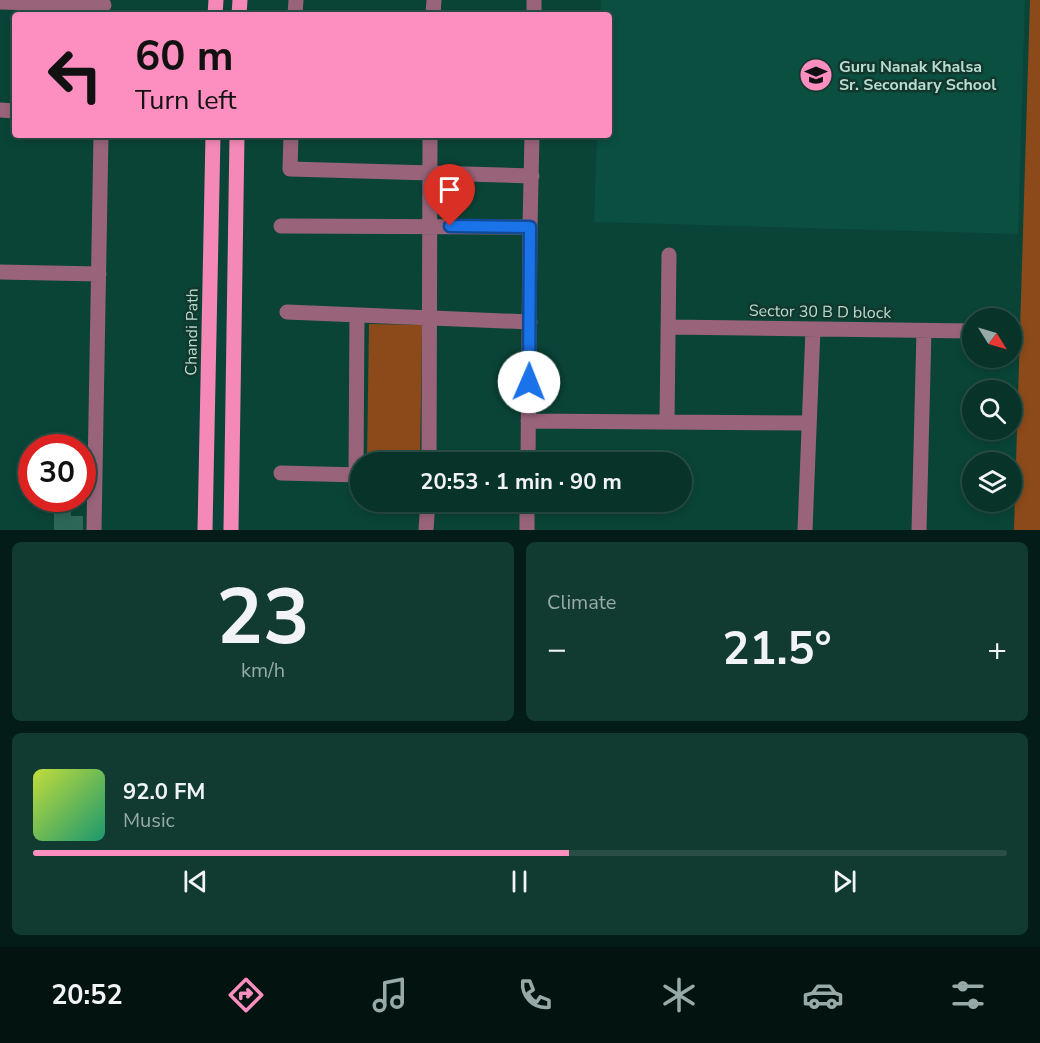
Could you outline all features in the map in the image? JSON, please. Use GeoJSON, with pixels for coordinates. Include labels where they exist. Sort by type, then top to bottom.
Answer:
{"type":"FeatureCollection","features":[{"type":"Feature","properties":{"kind":"main road","name":"Chandi Path"},"geometry":{"type":"LineString","coordinates":[[205,530],[213,138]]}},
{"type":"Feature","properties":{"kind":"main road"},"geometry":{"type":"LineString","coordinates":[[231,530],[237,138]]}},
{"type":"Feature","properties":{"kind":"street"},"geometry":{"type":"LineString","coordinates":[[0,2],[104,7]]}},
{"type":"Feature","properties":{"kind":"street"},"geometry":{"type":"LineString","coordinates":[[94,530],[101,138]]}},
{"type":"Feature","properties":{"kind":"street"},"geometry":{"type":"LineString","coordinates":[[291,138],[290,169],[532,176]]}},
{"type":"Feature","properties":{"kind":"street"},"geometry":{"type":"LineString","coordinates":[[429,452],[430,138]]}},
{"type":"Feature","properties":{"kind":"street"},"geometry":{"type":"LineString","coordinates":[[528,452],[532,138]]}},
{"type":"Feature","properties":{"kind":"street"},"geometry":{"type":"LineString","coordinates":[[281,226],[530,227]]}},
{"type":"Feature","properties":{"kind":"street"},"geometry":{"type":"LineString","coordinates":[[667,422],[669,255]]}},
{"type":"Feature","properties":{"kind":"street"},"geometry":{"type":"LineString","coordinates":[[0,272],[99,274]]}},
{"type":"Feature","properties":{"kind":"street"},"geometry":{"type":"LineString","coordinates":[[287,312],[530,322]]}},
{"type":"Feature","properties":{"kind":"street"},"geometry":{"type":"LineString","coordinates":[[357,315],[358,452]]}},
{"type":"Feature","properties":{"kind":"street","name":"Sector 30 B D block"},"geometry":{"type":"LineString","coordinates":[[668,327],[962,332]]}},
{"type":"Feature","properties":{"kind":"street"},"geometry":{"type":"LineString","coordinates":[[805,530],[813,329]]}},
{"type":"Feature","properties":{"kind":"street"},"geometry":{"type":"LineString","coordinates":[[919,530],[924,331]]}},
{"type":"Feature","properties":{"kind":"street"},"geometry":{"type":"LineString","coordinates":[[528,421],[809,423]]}},
{"type":"Feature","properties":{"kind":"street"},"geometry":{"type":"LineString","coordinates":[[281,473],[350,475]]}},
{"type":"Feature","properties":{"kind":"street"},"geometry":{"type":"LineString","coordinates":[[426,530],[427,512]]}},
{"type":"Feature","properties":{"kind":"street"},"geometry":{"type":"LineString","coordinates":[[527,512],[527,530]]}},
{"type":"Feature","properties":{"kind":"shaded area","name":"Guru Nanak Khalsa Sr. Secondary School"},"geometry":{"type":"Polygon","coordinates":[[[601,0],[1025,0],[1018,234],[594,222],[597,138],[612,138],[612,12],[600,12],[601,0]]]}},
{"type":"Feature","properties":{"kind":"shaded area"},"geometry":{"type":"Polygon","coordinates":[[[1030,0],[1040,0],[1040,530],[1014,530],[1015,512],[1022,512],[1022,452],[1016,452],[1017,440],[1022,440],[1022,380],[1019,380],[1019,368],[1022,368],[1021,308],[1030,0]]]}},
{"type":"Feature","properties":{"kind":"shaded area"},"geometry":{"type":"Polygon","coordinates":[[[369,324],[422,325],[420,452],[367,452],[369,324]]]}},
{"type":"Feature","properties":{"kind":"building"},"geometry":{"type":"Polygon","coordinates":[[[54,512],[71,512],[71,516],[83,516],[83,530],[54,530],[54,512]]]}},
{"type":"Feature","properties":{"kind":"place","name":"Guru Nanak Khalsa Sr. Secondary School"},"geometry":{"type":"Point","coordinates":[816,75]}},
{"type":"Feature","properties":{"kind":"route"},"geometry":{"type":"LineString","coordinates":[[450,226],[530,227],[529,382]]}}]}
